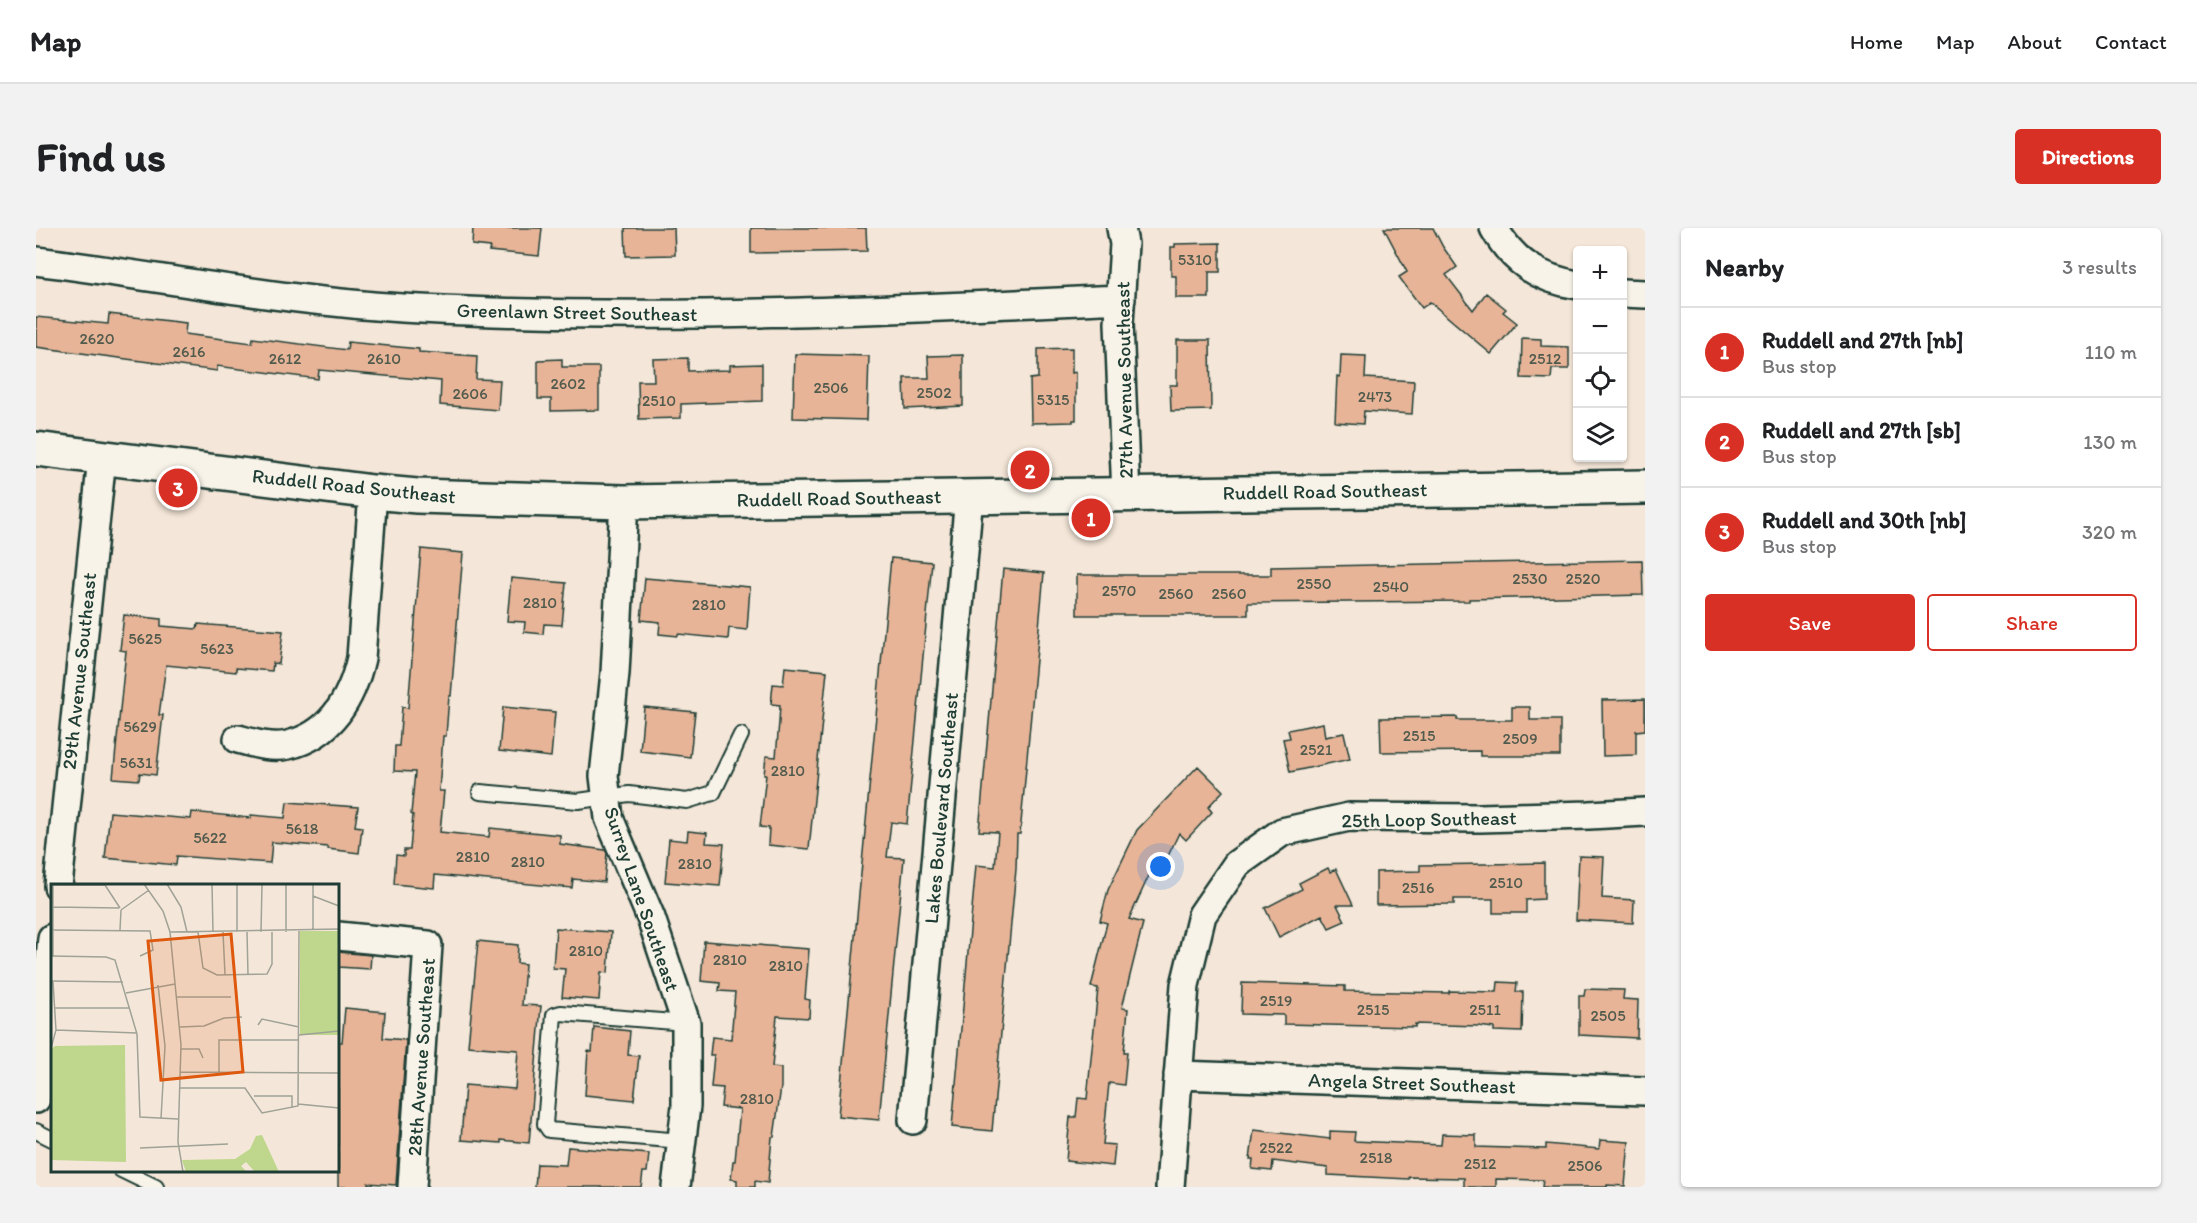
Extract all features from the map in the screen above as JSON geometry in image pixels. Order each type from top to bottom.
[{"type":"main road","name":"Ruddell Road Southeast","points":[[36,449],[417,496],[624,502],[1645,487]]},
{"type":"street","name":"27th Avenue Southeast","points":[[1121,228],[1124,244],[1119,323],[1125,496]]},
{"type":"street","points":[[1494,228],[1503,244],[1530,270],[1573,284]]},
{"type":"street","name":"Greenlawn Street Southeast","points":[[36,261],[329,302],[419,309],[542,314],[822,313],[1121,299]]},
{"type":"street","points":[[1627,293],[1645,294]]},
{"type":"street","name":"29th Avenue Southeast","points":[[58,884],[102,457]]},
{"type":"street","points":[[238,739],[267,746],[288,745],[311,735],[329,722],[345,703],[356,681],[361,658],[373,492]]},
{"type":"street","name":"Lakes Boulevard Southeast","points":[[913,1120],[969,496]]},
{"type":"street","name":"Surrey Lane Southeast","points":[[624,502],[615,674],[604,776],[609,818],[651,918],[686,1023],[686,1106],[676,1187]]},
{"type":"street","name":"25th Loop Southeast","points":[[1170,1187],[1185,985],[1202,915],[1237,864],[1282,832],[1349,816],[1480,818],[1645,812]]},
{"type":"street","name":"28th Avenue Southeast","points":[[339,936],[428,945],[412,1187]]},
{"type":"street","points":[[36,1099],[51,948]]},
{"type":"street","name":"Angela Street Southeast","points":[[1178,1075],[1645,1091]]},
{"type":"lane","points":[[480,792],[578,801],[629,794],[687,801],[713,793],[741,735]]},
{"type":"lane","points":[[682,1141],[549,1130],[546,1124],[554,1015],[561,1013],[686,1023]]},
{"type":"lane","points":[[36,1131],[51,1138]]},
{"type":"lane","points":[[125,1172],[156,1187]]},
{"type":"building","points":[[473,228],[542,228],[539,256],[489,251],[490,247],[472,245]]},
{"type":"building","points":[[625,228],[674,228],[675,255],[626,256]]},
{"type":"building","points":[[751,228],[866,228],[867,251],[751,253]]},
{"type":"building","points":[[1384,228],[1433,228],[1457,267],[1446,275],[1473,310],[1486,293],[1506,309],[1503,312],[1517,323],[1491,354],[1430,302],[1422,308],[1399,277],[1407,272]]},
{"type":"building","points":[[1220,243],[1220,272],[1209,272],[1209,298],[1176,298],[1176,276],[1171,276],[1171,247],[1175,247],[1175,244]]},
{"type":"building","points":[[109,314],[186,323],[185,334],[252,343],[253,338],[347,350],[348,342],[419,349],[419,352],[477,356],[476,379],[500,380],[498,410],[440,405],[441,381],[319,370],[318,379],[217,366],[217,371],[36,347],[36,317],[108,324]]},
{"type":"building","points":[[1522,338],[1541,339],[1541,346],[1569,347],[1569,369],[1552,369],[1551,379],[1521,378]]},
{"type":"building","points":[[1177,340],[1210,340],[1211,410],[1171,411],[1170,385],[1177,385]]},
{"type":"building","points":[[1072,348],[1072,373],[1076,372],[1076,420],[1031,423],[1030,379],[1038,378],[1038,349]]},
{"type":"building","points":[[795,354],[869,356],[867,420],[793,418]]},
{"type":"building","points":[[963,355],[963,406],[905,409],[904,378],[929,378],[928,356]]},
{"type":"building","points":[[1341,355],[1366,356],[1365,378],[1414,381],[1412,414],[1364,411],[1363,424],[1335,422],[1337,376],[1340,377]]},
{"type":"building","points":[[688,358],[688,371],[730,370],[730,365],[762,364],[762,401],[681,404],[681,418],[639,419],[638,381],[654,381],[653,359]]},
{"type":"building","points":[[562,359],[562,367],[599,367],[599,410],[551,411],[551,399],[538,399],[538,360]]},
{"type":"building","points":[[421,549],[463,553],[451,696],[449,696],[446,736],[443,736],[439,791],[444,791],[440,832],[489,837],[490,828],[560,835],[560,844],[605,850],[607,853],[604,882],[573,879],[572,888],[435,875],[434,888],[394,884],[396,855],[404,856],[404,850],[410,850],[413,815],[411,814],[415,772],[394,771],[395,746],[399,746],[402,707],[408,708]]},
{"type":"building","points":[[891,558],[932,562],[907,824],[891,822],[887,857],[904,858],[879,1120],[838,1116]]},
{"type":"building","points":[[1642,560],[1643,595],[1469,599],[1469,601],[1248,603],[1248,615],[1077,615],[1077,575],[1271,575],[1271,567]]},
{"type":"building","points":[[1003,569],[1044,573],[1020,834],[1017,834],[1016,869],[992,1131],[952,1127],[976,865],[995,867],[998,832],[979,831]]},
{"type":"building","points":[[511,578],[566,583],[562,625],[544,624],[543,634],[524,632],[525,622],[507,621]]},
{"type":"building","points":[[645,578],[750,587],[747,630],[729,628],[728,639],[659,634],[660,622],[641,620]]},
{"type":"building","points":[[124,615],[161,619],[161,626],[197,629],[198,624],[283,631],[279,664],[273,663],[272,671],[236,668],[236,672],[166,665],[159,715],[163,715],[156,775],[140,773],[139,780],[113,778],[126,651],[120,650]]},
{"type":"building","points":[[785,667],[827,671],[809,849],[768,845],[769,828],[760,827],[766,756],[776,757],[780,705],[771,704],[773,684],[783,685]]},
{"type":"building","points":[[1645,699],[1645,730],[1636,731],[1636,755],[1603,756],[1602,700]]},
{"type":"building","points":[[503,707],[555,712],[551,757],[499,751]]},
{"type":"building","points":[[644,707],[695,712],[690,757],[640,751]]},
{"type":"building","points":[[1512,707],[1530,707],[1530,720],[1560,720],[1560,756],[1480,756],[1480,751],[1381,752],[1380,718],[1457,717],[1457,720],[1512,720]]},
{"type":"building","points":[[1323,723],[1325,737],[1344,733],[1350,759],[1290,772],[1283,739],[1290,738],[1288,730]]},
{"type":"building","points":[[1198,766],[1223,791],[1208,807],[1212,812],[1186,840],[1179,833],[1160,873],[1152,869],[1129,919],[1143,923],[1122,1008],[1128,1009],[1124,1085],[1109,1083],[1103,1144],[1115,1145],[1113,1166],[1066,1161],[1070,1117],[1076,1117],[1078,1098],[1087,1099],[1098,988],[1091,987],[1107,923],[1100,921],[1108,890],[1137,830]]},
{"type":"building","points":[[287,802],[358,807],[355,826],[362,827],[359,853],[328,849],[328,847],[272,842],[270,863],[177,856],[176,865],[105,858],[110,812],[191,819],[192,812],[251,818],[251,815],[285,818]]},
{"type":"building","points":[[688,831],[707,833],[706,843],[724,844],[720,886],[665,882],[669,839],[687,841]]},
{"type":"building","points":[[1579,856],[1604,857],[1602,898],[1634,900],[1633,923],[1576,920]]},
{"type":"building","points":[[1544,863],[1544,899],[1526,900],[1526,913],[1493,913],[1493,899],[1454,899],[1454,904],[1376,905],[1376,872],[1420,871],[1420,865]]},
{"type":"building","points":[[1328,868],[1330,872],[1336,869],[1353,905],[1337,905],[1345,921],[1329,928],[1322,915],[1279,937],[1265,908],[1302,889],[1299,883]]},
{"type":"building","points":[[556,928],[611,932],[608,973],[601,972],[599,1000],[562,997],[565,969],[553,968]]},
{"type":"building","points":[[478,941],[518,945],[517,963],[525,964],[522,1005],[541,1006],[529,1143],[461,1140],[465,1085],[515,1089],[518,1050],[468,1046]]},
{"type":"building","points":[[704,941],[809,949],[805,999],[810,1000],[809,1018],[777,1016],[772,1067],[781,1068],[781,1087],[774,1137],[772,1137],[768,1183],[755,1181],[755,1187],[737,1187],[737,1180],[731,1179],[740,1109],[721,1107],[723,1088],[711,1087],[714,1055],[710,1055],[712,1037],[731,1039],[735,992],[719,991],[720,983],[701,981]]},
{"type":"building","points":[[339,952],[371,955],[370,969],[339,967]]},
{"type":"building","points":[[1498,982],[1517,983],[1516,992],[1523,992],[1522,1032],[1494,1031],[1494,1028],[1478,1026],[1284,1024],[1284,1015],[1241,1014],[1242,983],[1345,986],[1345,991],[1449,993],[1449,991],[1497,992]]},
{"type":"building","points":[[1585,989],[1624,990],[1623,999],[1638,1000],[1637,1038],[1579,1035],[1579,996],[1584,996]]},
{"type":"building","points":[[345,1008],[385,1012],[383,1038],[406,1040],[396,1185],[368,1183],[368,1187],[338,1187],[339,1042],[342,1042]]},
{"type":"building","points":[[594,1027],[630,1031],[628,1055],[639,1056],[634,1100],[585,1095],[588,1051],[592,1052]]},
{"type":"building","points":[[1254,1130],[1330,1139],[1330,1131],[1355,1132],[1354,1141],[1441,1145],[1442,1134],[1476,1135],[1476,1147],[1546,1149],[1546,1144],[1599,1149],[1600,1140],[1629,1142],[1625,1186],[1542,1187],[1543,1180],[1496,1179],[1496,1187],[1464,1187],[1464,1178],[1409,1177],[1409,1179],[1328,1175],[1328,1168],[1273,1161],[1272,1171],[1252,1169],[1253,1159],[1250,1159]]},
{"type":"building","points":[[568,1147],[649,1154],[647,1172],[643,1172],[641,1187],[535,1187],[537,1164],[566,1165]]},
{"type":"place","name":"Ruddell and 27th [sb]","points":[[1030,470]]},
{"type":"place","name":"Ruddell and 30th [nb]","points":[[178,488]]},
{"type":"place","name":"Ruddell and 27th [nb]","points":[[1091,518]]}]
